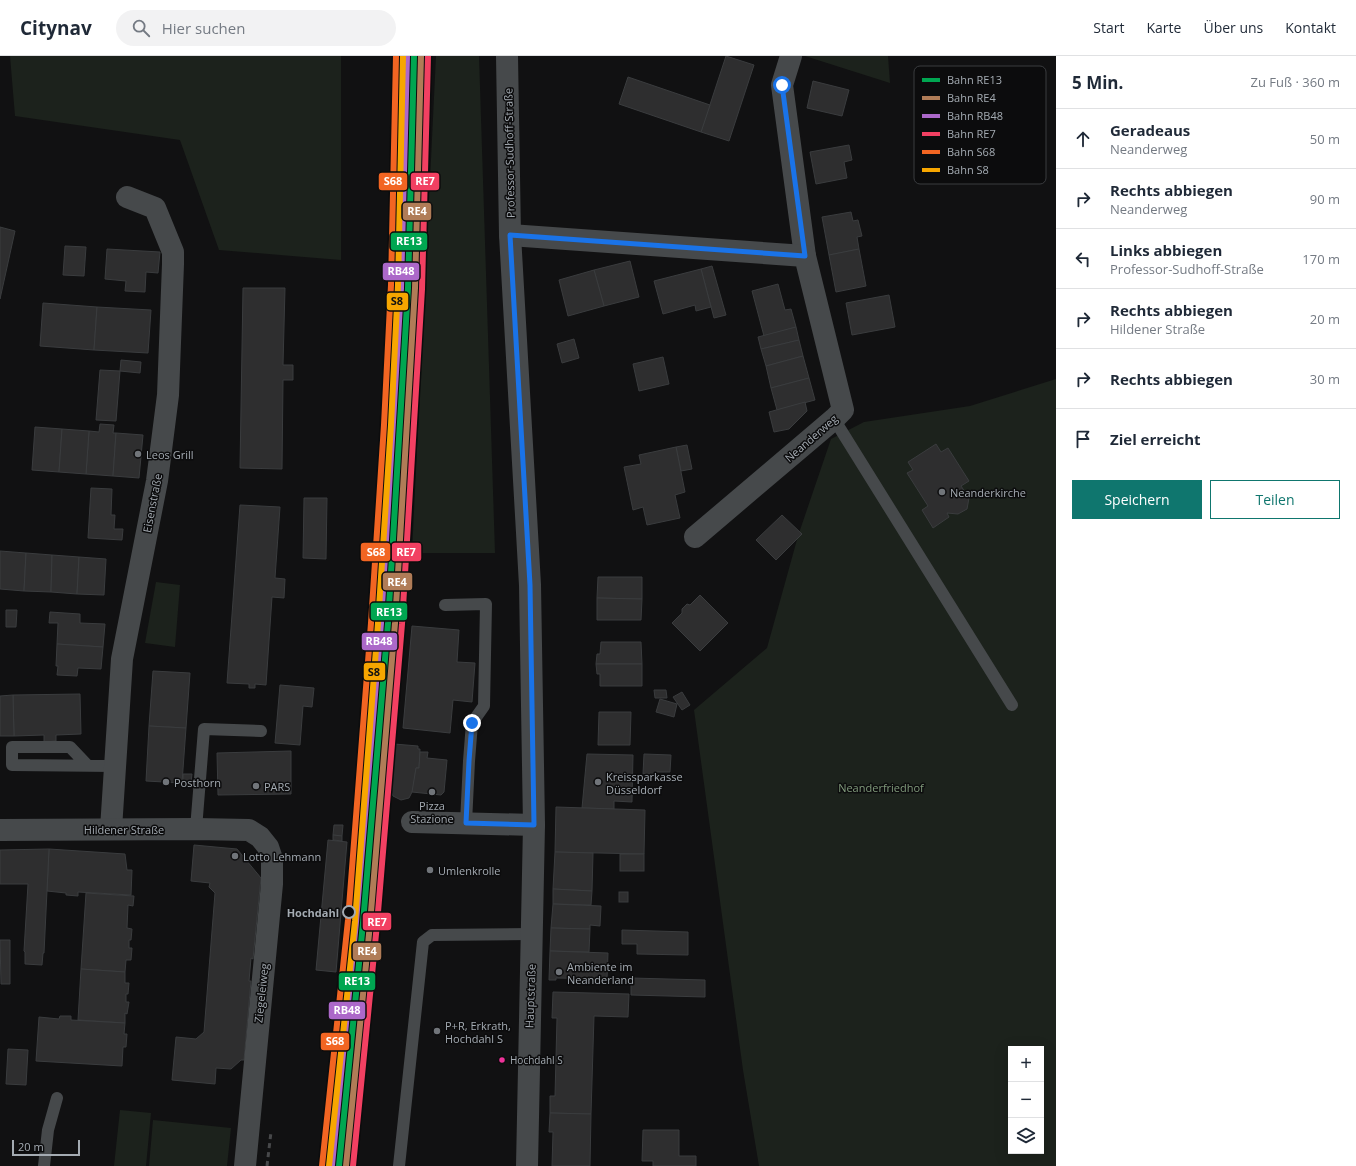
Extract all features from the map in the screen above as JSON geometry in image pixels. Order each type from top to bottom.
[{"type":"street","name":"Professor-Sudhoff-Straße","points":[[507,56],[510,235],[530,585],[534,825]]},
{"type":"street","name":"Neanderweg","points":[[695,537],[843,410],[805,256],[782,85],[791,56]]},
{"type":"street","name":"Eisenstraße","points":[[111,829],[122,659],[157,481],[168,394],[173,264],[173,252],[155,208],[127,197]]},
{"type":"street","points":[[510,235],[805,256]]},
{"type":"street","points":[[412,822],[534,825]]},
{"type":"street","name":"Hauptstraße","points":[[527,1166],[534,825]]},
{"type":"street","name":"Hildener Straße","points":[[0,830],[248,830]]},
{"type":"street","name":"Ziegeleiweg","points":[[245,1166],[270,907],[272,858],[268,847],[260,837],[248,830]]},
{"type":"lane","points":[[834,419],[1012,705]]},
{"type":"lane","points":[[445,605],[486,604],[484,706],[472,723],[466,823]]},
{"type":"lane","points":[[196,829],[204,729],[261,731]]},
{"type":"lane","points":[[88,766],[70,747],[12,747],[12,766],[88,766],[115,766]]},
{"type":"lane","points":[[400,1166],[423,942],[432,935],[532,934]]},
{"type":"lane","points":[[44,1166],[48,1130],[57,1098]]},
{"type":"green space","points":[[10,56],[341,56],[341,260],[219,250],[180,140],[15,116]]},
{"type":"green space","points":[[436,56],[479,56],[495,553],[412,553]]},
{"type":"green space","points":[[805,56],[888,56],[890,83]]},
{"type":"green space","name":"Neanderfriedhof","points":[[1056,379],[1056,1166],[759,1166],[743,1070],[694,710],[767,648],[798,536],[831,439],[864,422],[970,406]]},
{"type":"green space","points":[[156,582],[180,585],[175,647],[145,643]]},
{"type":"green space","points":[[120,1110],[151,1113],[146,1166],[114,1166]]},
{"type":"green space","points":[[153,1120],[231,1128],[227,1166],[149,1166]]},
{"type":"building","points":[[726,56],[754,65],[729,141],[701,132]]},
{"type":"building","points":[[628,77],[710,105],[701,132],[619,104]]},
{"type":"building","points":[[813,81],[849,90],[842,116],[807,108]]},
{"type":"building","points":[[849,145],[852,160],[844,162],[847,178],[816,184],[810,152]]},
{"type":"building","points":[[851,212],[853,221],[858,220],[862,236],[857,237],[859,249],[829,255],[822,217]]},
{"type":"building","points":[[0,227],[15,231],[0,299]]},
{"type":"building","points":[[65,246],[86,247],[84,276],[63,275]]},
{"type":"building","points":[[107,249],[160,252],[158,273],[146,272],[145,292],[125,291],[126,281],[105,279]]},
{"type":"building","points":[[859,249],[866,286],[836,292],[829,255]]},
{"type":"building","points":[[630,261],[639,297],[604,306],[594,270]]},
{"type":"building","points":[[712,266],[726,315],[714,318],[701,269]]},
{"type":"building","points":[[701,269],[711,307],[696,311],[695,305],[663,314],[654,281]]},
{"type":"building","points":[[594,270],[604,306],[568,316],[559,280]]},
{"type":"building","points":[[778,284],[785,310],[791,309],[796,327],[764,336],[752,291]]},
{"type":"building","points":[[243,288],[285,288],[283,365],[293,365],[293,380],[283,380],[282,469],[240,468]]},
{"type":"building","points":[[889,295],[895,327],[852,335],[846,303]]},
{"type":"building","points":[[43,303],[97,307],[94,350],[40,346]]},
{"type":"building","points":[[97,307],[151,310],[148,353],[94,350]]},
{"type":"building","points":[[796,327],[799,340],[761,349],[758,337]]},
{"type":"building","points":[[574,339],[579,358],[562,363],[557,344]]},
{"type":"building","points":[[799,340],[803,356],[766,366],[761,349]]},
{"type":"building","points":[[803,356],[809,378],[771,388],[766,366]]},
{"type":"building","points":[[663,357],[669,384],[639,391],[633,364]]},
{"type":"building","points":[[121,360],[141,362],[140,373],[120,371]]},
{"type":"building","points":[[100,370],[120,371],[116,421],[96,420]]},
{"type":"building","points":[[809,378],[815,400],[777,410],[771,388]]},
{"type":"building","points":[[805,402],[807,411],[789,429],[774,432],[769,412]]},
{"type":"building","points":[[100,424],[114,425],[113,433],[116,433],[113,476],[86,474],[89,431],[99,432]]},
{"type":"building","points":[[35,427],[62,429],[59,472],[32,470]]},
{"type":"building","points":[[62,429],[89,431],[86,474],[59,472]]},
{"type":"building","points":[[116,433],[143,435],[139,478],[113,476]]},
{"type":"building","name":"Neanderkirche","points":[[936,444],[941,452],[948,448],[969,481],[961,486],[969,498],[967,509],[958,514],[947,513],[949,517],[933,528],[922,510],[928,506],[907,473],[913,470],[908,462]]},
{"type":"building","points":[[687,445],[692,469],[681,471],[676,447]]},
{"type":"building","points":[[676,447],[685,492],[675,495],[680,518],[647,525],[643,507],[633,510],[624,467],[641,464],[639,455]]},
{"type":"building","points":[[91,488],[112,489],[111,515],[115,515],[114,529],[123,529],[122,540],[88,538]]},
{"type":"building","points":[[304,498],[327,498],[326,559],[303,558]]},
{"type":"building","points":[[240,505],[280,507],[275,578],[285,579],[284,598],[272,597],[266,685],[255,684],[255,688],[249,688],[249,684],[227,683]]},
{"type":"building","points":[[782,515],[802,534],[776,560],[756,540]]},
{"type":"building","points":[[0,551],[26,553],[24,591],[0,589]]},
{"type":"building","points":[[26,553],[52,555],[51,592],[24,591]]},
{"type":"building","points":[[52,555],[79,557],[77,594],[51,592]]},
{"type":"building","points":[[79,557],[106,559],[104,595],[77,594]]},
{"type":"building","points":[[598,577],[642,577],[642,599],[597,598]]},
{"type":"building","points":[[700,595],[728,623],[700,651],[672,623],[682,613],[682,609],[687,604],[690,605]]},
{"type":"building","points":[[597,598],[642,599],[641,620],[597,620]]},
{"type":"building","points":[[6,610],[17,610],[16,627],[6,627]]},
{"type":"building","points":[[50,612],[80,614],[80,623],[105,624],[103,647],[57,644],[58,623],[49,623]]},
{"type":"building","points":[[412,626],[459,630],[457,662],[475,663],[472,702],[453,700],[450,733],[403,728]]},
{"type":"building","points":[[601,642],[641,642],[642,664],[596,664],[597,654],[600,654]]},
{"type":"building","points":[[57,644],[103,647],[101,669],[78,668],[77,676],[57,675]]},
{"type":"building","points":[[596,664],[642,664],[642,686],[600,686],[600,674],[597,674]]},
{"type":"building","points":[[153,671],[190,673],[186,728],[149,726]]},
{"type":"building","points":[[280,685],[314,688],[312,707],[303,706],[300,745],[275,743]]},
{"type":"building","points":[[654,690],[666,690],[667,698],[655,698]]},
{"type":"building","points":[[682,692],[690,705],[682,710],[673,697]]},
{"type":"building","points":[[80,694],[81,734],[56,735],[56,741],[44,742],[44,735],[14,736],[13,695]]},
{"type":"building","points":[[13,695],[14,736],[0,736],[0,696]]},
{"type":"building","points":[[660,699],[677,704],[674,717],[656,712]]},
{"type":"building","points":[[599,712],[631,712],[630,745],[598,745]]},
{"type":"building","points":[[149,726],[186,728],[182,783],[146,781]]},
{"type":"building","points":[[394,744],[418,746],[418,749],[420,749],[419,768],[416,768],[413,790],[409,798],[401,800],[393,796],[390,789],[391,779],[386,779],[388,759],[393,759]]},
{"type":"building","points":[[291,751],[291,794],[218,795],[217,753]]},
{"type":"building","points":[[420,752],[428,752],[427,758],[447,760],[444,792],[441,795],[412,792],[416,768],[419,768]]},
{"type":"building","points":[[587,754],[633,755],[632,802],[614,801],[614,809],[582,808]]},
{"type":"building","points":[[644,754],[671,755],[670,772],[643,774]]},
{"type":"building","points":[[183,774],[192,774],[191,782],[183,782]]},
{"type":"building","points":[[556,807],[645,810],[644,854],[555,852]]},
{"type":"building","points":[[334,825],[343,825],[342,836],[333,835]]},
{"type":"building","points":[[333,835],[342,836],[342,841],[333,840]]},
{"type":"building","points":[[328,840],[347,842],[336,972],[316,970]]},
{"type":"building","points":[[194,845],[237,849],[261,878],[253,959],[251,958],[249,981],[251,981],[244,1060],[241,1060],[231,1069],[216,1068],[215,1084],[172,1080],[176,1037],[196,1039],[204,1032],[215,893],[209,887],[210,883],[191,881]]},
{"type":"building","points":[[49,849],[125,854],[127,870],[132,870],[131,895],[78,892],[78,896],[47,891]]},
{"type":"building","points":[[49,849],[44,953],[42,965],[25,964],[24,951],[28,884],[0,884],[0,850]]},
{"type":"building","points":[[555,852],[593,853],[592,891],[553,889]]},
{"type":"building","points":[[620,854],[644,854],[644,871],[620,871]]},
{"type":"building","points":[[553,889],[592,891],[591,905],[553,904]]},
{"type":"building","points":[[619,892],[628,892],[628,902],[619,902]]},
{"type":"building","points":[[86,893],[134,896],[133,906],[128,905],[127,928],[132,929],[131,940],[129,940],[129,948],[132,948],[131,960],[126,960],[125,972],[81,969]]},
{"type":"building","points":[[553,904],[601,906],[600,926],[590,925],[590,929],[551,928]]},
{"type":"building","points":[[551,928],[590,929],[589,952],[550,951]]},
{"type":"building","points":[[622,930],[688,932],[688,955],[637,954],[637,944],[622,944]]},
{"type":"building","points":[[0,940],[10,940],[10,984],[1,984]]},
{"type":"building","points":[[550,951],[608,953],[607,979],[556,978],[556,980],[549,980]]},
{"type":"building","points":[[81,969],[125,972],[125,983],[129,983],[128,994],[126,994],[126,1002],[129,1002],[127,1014],[125,1013],[125,1023],[78,1020]]},
{"type":"building","points":[[631,978],[705,980],[705,997],[631,995]]},
{"type":"building","points":[[553,992],[629,994],[628,1017],[594,1016],[591,1114],[550,1113],[550,1096],[555,1096],[557,1018],[552,1018]]},
{"type":"building","points":[[60,1016],[71,1016],[71,1020],[125,1023],[124,1034],[127,1034],[126,1047],[123,1047],[122,1066],[36,1061],[39,1017],[59,1019]]},
{"type":"building","points":[[8,1049],[28,1050],[26,1085],[6,1084]]},
{"type":"building","points":[[550,1113],[591,1114],[590,1166],[552,1166],[553,1132],[549,1132]]},
{"type":"building","points":[[643,1130],[679,1130],[679,1156],[696,1156],[696,1166],[653,1166],[653,1161],[642,1161]]},
{"type":"railway","points":[[267,1166],[271,1132]]},
{"type":"rail line","name":"S68","points":[[322,1166],[348,920],[371,623],[384,425],[391,285],[396,56]]},
{"type":"rail line","name":"S8","points":[[329,1166],[355,921],[378,623],[391,425],[398,285],[403,56]]},
{"type":"rail line","name":"RB48","points":[[332,1165],[356,922],[381,623],[401,288],[407,56]]},
{"type":"rail line","name":"RE13","points":[[339,1166],[363,923],[388,623],[408,288],[414,56]]},
{"type":"rail line","name":"RE4","points":[[346,1166],[370,924],[395,623],[415,288],[421,56]]},
{"type":"rail line","name":"RE7","points":[[353,1166],[377,924],[402,624],[422,289],[428,56]]},
{"type":"place","name":"Leos Grill","points":[[138,454]]},
{"type":"place","name":"Neanderkirche","points":[[942,492]]},
{"type":"place","name":"Posthorn","points":[[166,782]]},
{"type":"place","name":"Kreissparkasse Düsseldorf","points":[[598,782]]},
{"type":"place","name":"PARS","points":[[256,786]]},
{"type":"place","name":"Pizza Stazione","points":[[432,792]]},
{"type":"place","name":"Lotto Lehmann","points":[[235,856]]},
{"type":"place","name":"Umlenkrolle","points":[[430,870]]},
{"type":"place","name":"Hochdahl","points":[[349,912]]},
{"type":"place","name":"Ambiente im Neanderland","points":[[559,972]]},
{"type":"place","name":"P+R, Erkrath, Hochdahl S","points":[[437,1031]]},
{"type":"place","name":"Hochdahl S","points":[[502,1060]]},
{"type":"route","points":[[472,723],[466,823],[534,825],[530,585],[510,235],[805,256],[782,85]]}]
